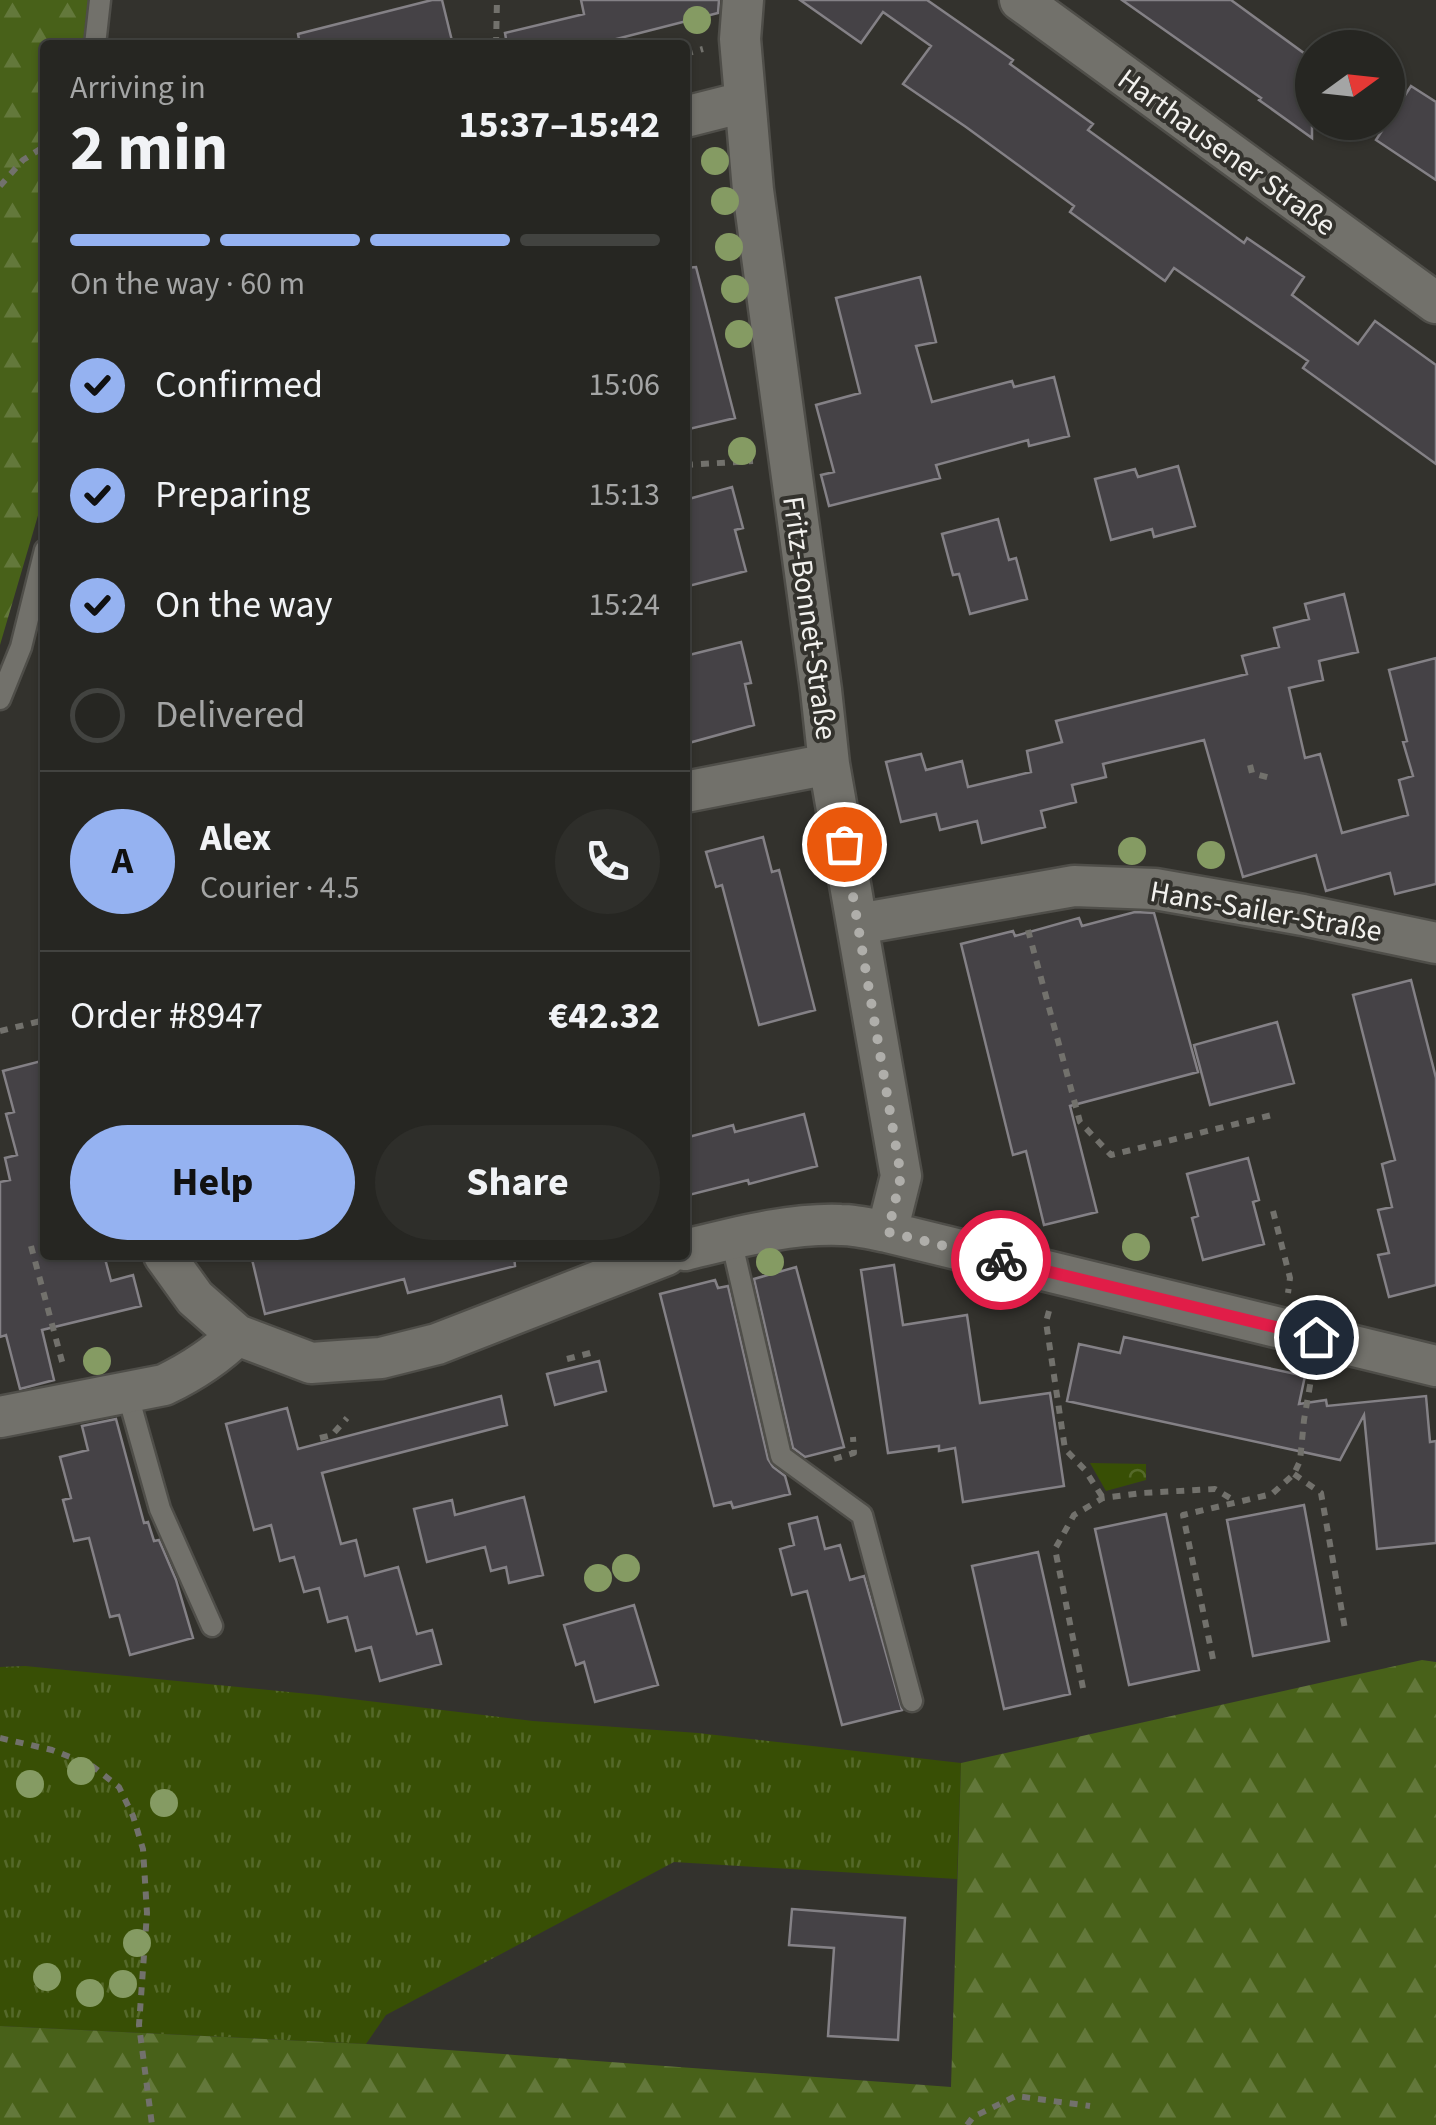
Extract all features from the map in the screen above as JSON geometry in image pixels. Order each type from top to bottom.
[{"type":"street","name":"Fritz-Bonnet-Straße","points":[[743,0],[740,40],[752,190],[829,764],[901,1176],[888,1232]]},
{"type":"street","name":"Harthausener Straße","points":[[1020,0],[1436,303]]},
{"type":"street","points":[[690,116],[744,102]]},
{"type":"street","points":[[690,791],[829,764]]},
{"type":"street","name":"Hans-Sailer-Straße","points":[[858,924],[1074,886],[1155,889],[1436,942]]},
{"type":"street","points":[[690,1249],[795,1228],[841,1225],[888,1232],[1436,1366]]},
{"type":"street","points":[[168,1260],[195,1298],[237,1335],[311,1363],[381,1358],[438,1344],[653,1260]]},
{"type":"street","points":[[0,1417],[164,1385],[220,1352],[237,1335]]},
{"type":"lane","points":[[96,40],[100,0]]},
{"type":"lane","points":[[0,699],[21,647],[40,570]]},
{"type":"lane","points":[[731,1239],[782,1456],[862,1514],[912,1701]]},
{"type":"lane","points":[[128,1392],[160,1509],[212,1626]]},
{"type":"path","points":[[496,0],[496,40]]},
{"type":"path","points":[[690,53],[702,50]]},
{"type":"path","points":[[0,186],[23,160],[40,149]]},
{"type":"path","points":[[690,465],[740,460]]},
{"type":"path","points":[[1250,765],[1252,773],[1274,779]]},
{"type":"path","points":[[1023,913],[1080,1122],[1111,1155],[1276,1114]]},
{"type":"path","points":[[0,1031],[40,1021]]},
{"type":"path","points":[[1273,1210],[1282,1250]]},
{"type":"path","points":[[31,1246],[73,1403]]},
{"type":"path","points":[[1052,1296],[1046,1322],[1064,1449],[1085,1470],[1103,1498]]},
{"type":"path","points":[[567,1359],[598,1350]]},
{"type":"path","points":[[1213,1659],[1183,1515],[1272,1494],[1294,1474],[1300,1461],[1316,1358]]},
{"type":"path","points":[[320,1438],[332,1434],[347,1418]]},
{"type":"path","points":[[1294,1474],[1322,1493],[1345,1629]]},
{"type":"path","points":[[1083,1688],[1056,1549],[1074,1515],[1103,1498],[1142,1493],[1214,1489],[1236,1502]]},
{"type":"path","points":[[0,1738],[52,1750],[92,1765],[119,1787],[133,1816],[143,1849],[147,1913],[139,2024],[152,2125]]},
{"type":"path","points":[[967,2125],[974,2117],[1016,2096],[1090,2106]]},
{"type":"green space","points":[[0,0],[90,0],[86,40],[40,40],[40,501],[0,645]]},
{"type":"green space","points":[[1090,1463],[1146,1464],[1146,1480],[1106,1491]]},
{"type":"green space","points":[[1422,1660],[1436,1662],[1436,2125],[0,2125],[0,2026],[366,2044],[951,2087],[961,1763]]},
{"type":"green space","points":[[25,1666],[961,1763],[957,1879],[674,1862],[386,2015],[366,2044],[0,2026],[0,1667]]},
{"type":"building","points":[[442,0],[452,40],[299,40],[298,34]]},
{"type":"building","points":[[581,0],[719,0],[718,13],[613,40],[506,40],[505,33],[584,14]]},
{"type":"building","points":[[800,0],[927,0],[1013,60],[1010,64],[1093,124],[1088,130],[1244,243],[1247,238],[1304,277],[1292,295],[1358,344],[1375,321],[1436,365],[1436,464],[1303,368],[1308,361],[1174,268],[1165,281],[1070,212],[1074,206],[903,84],[931,46],[883,12],[861,43]]},
{"type":"building","points":[[1122,0],[1231,0],[1295,47],[1295,126]]},
{"type":"building","points":[[1411,86],[1436,102],[1436,180],[1376,140],[1405,140],[1405,95]]},
{"type":"building","points":[[696,267],[735,418],[690,429],[690,268]]},
{"type":"building","points":[[920,277],[936,342],[916,346],[932,402],[1012,381],[1014,387],[1054,377],[1069,436],[1029,446],[1028,440],[936,465],[940,478],[829,506],[821,475],[834,472],[816,405],[860,393],[836,298]]},
{"type":"building","points":[[1178,466],[1195,526],[1154,537],[1152,529],[1111,540],[1095,479],[1135,469],[1138,477]]},
{"type":"building","points":[[732,487],[743,528],[735,530],[746,571],[690,586],[690,499]]},
{"type":"building","points":[[998,519],[1009,560],[1016,558],[1027,599],[970,614],[959,574],[953,575],[942,534]]},
{"type":"building","points":[[1344,594],[1358,652],[1319,661],[1323,680],[1289,688],[1305,758],[1320,754],[1342,833],[1408,815],[1399,780],[1413,776],[1389,670],[1436,658],[1436,884],[1395,894],[1390,873],[1326,891],[1316,855],[1243,877],[1204,740],[1103,764],[1106,777],[1072,785],[1076,802],[1041,811],[1045,827],[982,843],[977,821],[940,830],[936,814],[901,822],[886,762],[921,754],[926,770],[962,761],[968,787],[1031,772],[1027,751],[1062,742],[1056,721],[1247,674],[1242,656],[1279,647],[1274,628],[1309,619],[1305,604]]},
{"type":"building","points":[[741,642],[751,683],[745,684],[754,725],[690,743],[690,655]]},
{"type":"building","points":[[763,837],[772,872],[779,870],[815,1010],[759,1025],[722,885],[716,887],[706,852]]},
{"type":"building","points":[[1135,912],[1154,913],[1198,1072],[1070,1106],[1097,1212],[1044,1225],[1026,1151],[1013,1155],[961,944],[1013,931],[1015,936],[1079,918],[1082,926]]},
{"type":"building","points":[[1411,980],[1436,1078],[1436,1285],[1389,1297],[1378,1255],[1389,1253],[1378,1210],[1392,1207],[1382,1164],[1395,1160],[1353,995]]},
{"type":"building","points":[[1277,1022],[1294,1083],[1210,1105],[1194,1045]]},
{"type":"building","points":[[40,1061],[40,1260],[105,1260],[111,1281],[133,1275],[141,1306],[42,1330],[54,1380],[20,1389],[6,1335],[0,1337],[0,1182],[10,1180],[5,1158],[17,1155],[6,1114],[14,1112],[3,1071]]},
{"type":"building","points":[[804,1114],[817,1166],[690,1195],[690,1137],[733,1125],[735,1132]]},
{"type":"building","points":[[1248,1158],[1259,1200],[1253,1202],[1264,1244],[1203,1260],[1192,1218],[1198,1216],[1187,1174]]},
{"type":"building","points":[[252,1260],[514,1260],[515,1266],[408,1293],[404,1279],[265,1314]]},
{"type":"building","points":[[894,1265],[903,1325],[967,1315],[980,1403],[1050,1393],[1064,1486],[963,1502],[955,1448],[939,1451],[939,1446],[888,1453],[861,1270]]},
{"type":"building","points":[[796,1267],[844,1447],[805,1457],[793,1448],[754,1279]]},
{"type":"building","points":[[715,1280],[718,1288],[728,1286],[768,1459],[785,1476],[790,1494],[733,1508],[731,1502],[714,1506],[660,1294]]},
{"type":"building","points":[[1124,1337],[1305,1376],[1299,1404],[1326,1400],[1327,1406],[1426,1396],[1430,1442],[1436,1441],[1436,1543],[1377,1549],[1364,1415],[1340,1460],[1067,1401],[1079,1344],[1120,1353]]},
{"type":"building","points":[[599,1361],[606,1391],[555,1405],[547,1374]]},
{"type":"building","points":[[501,1396],[507,1425],[322,1473],[341,1544],[356,1540],[365,1576],[398,1567],[417,1634],[432,1630],[441,1664],[380,1681],[371,1647],[356,1651],[347,1617],[328,1622],[319,1588],[304,1592],[294,1557],[280,1561],[271,1525],[254,1530],[226,1424],[287,1408],[298,1449]]},
{"type":"building","points":[[116,1419],[144,1523],[148,1522],[154,1541],[159,1540],[193,1638],[130,1655],[119,1615],[110,1617],[89,1538],[74,1541],[63,1500],[71,1498],[60,1457],[88,1450],[82,1426]]},
{"type":"building","points":[[524,1497],[543,1575],[509,1583],[506,1567],[491,1571],[485,1547],[427,1562],[414,1509],[452,1500],[455,1515]]},
{"type":"building","points":[[1304,1505],[1329,1641],[1253,1656],[1227,1520]]},
{"type":"building","points":[[1166,1514],[1199,1670],[1129,1685],[1095,1529]]},
{"type":"building","points":[[817,1517],[825,1549],[840,1545],[850,1580],[864,1576],[902,1710],[842,1725],[807,1591],[792,1595],[780,1549],[794,1545],[789,1524]]},
{"type":"building","points":[[1038,1552],[1070,1694],[1004,1709],[972,1566]]},
{"type":"building","points":[[634,1605],[658,1685],[595,1702],[584,1662],[576,1665],[564,1625]]},
{"type":"building","points":[[792,1909],[905,1918],[898,2040],[828,2036],[834,1948],[789,1945]]},
{"type":"way so far","points":[[844,844],[901,1176],[888,1232],[1001,1260]]},
{"type":"route","points":[[1001,1260],[1316,1337]]}]
